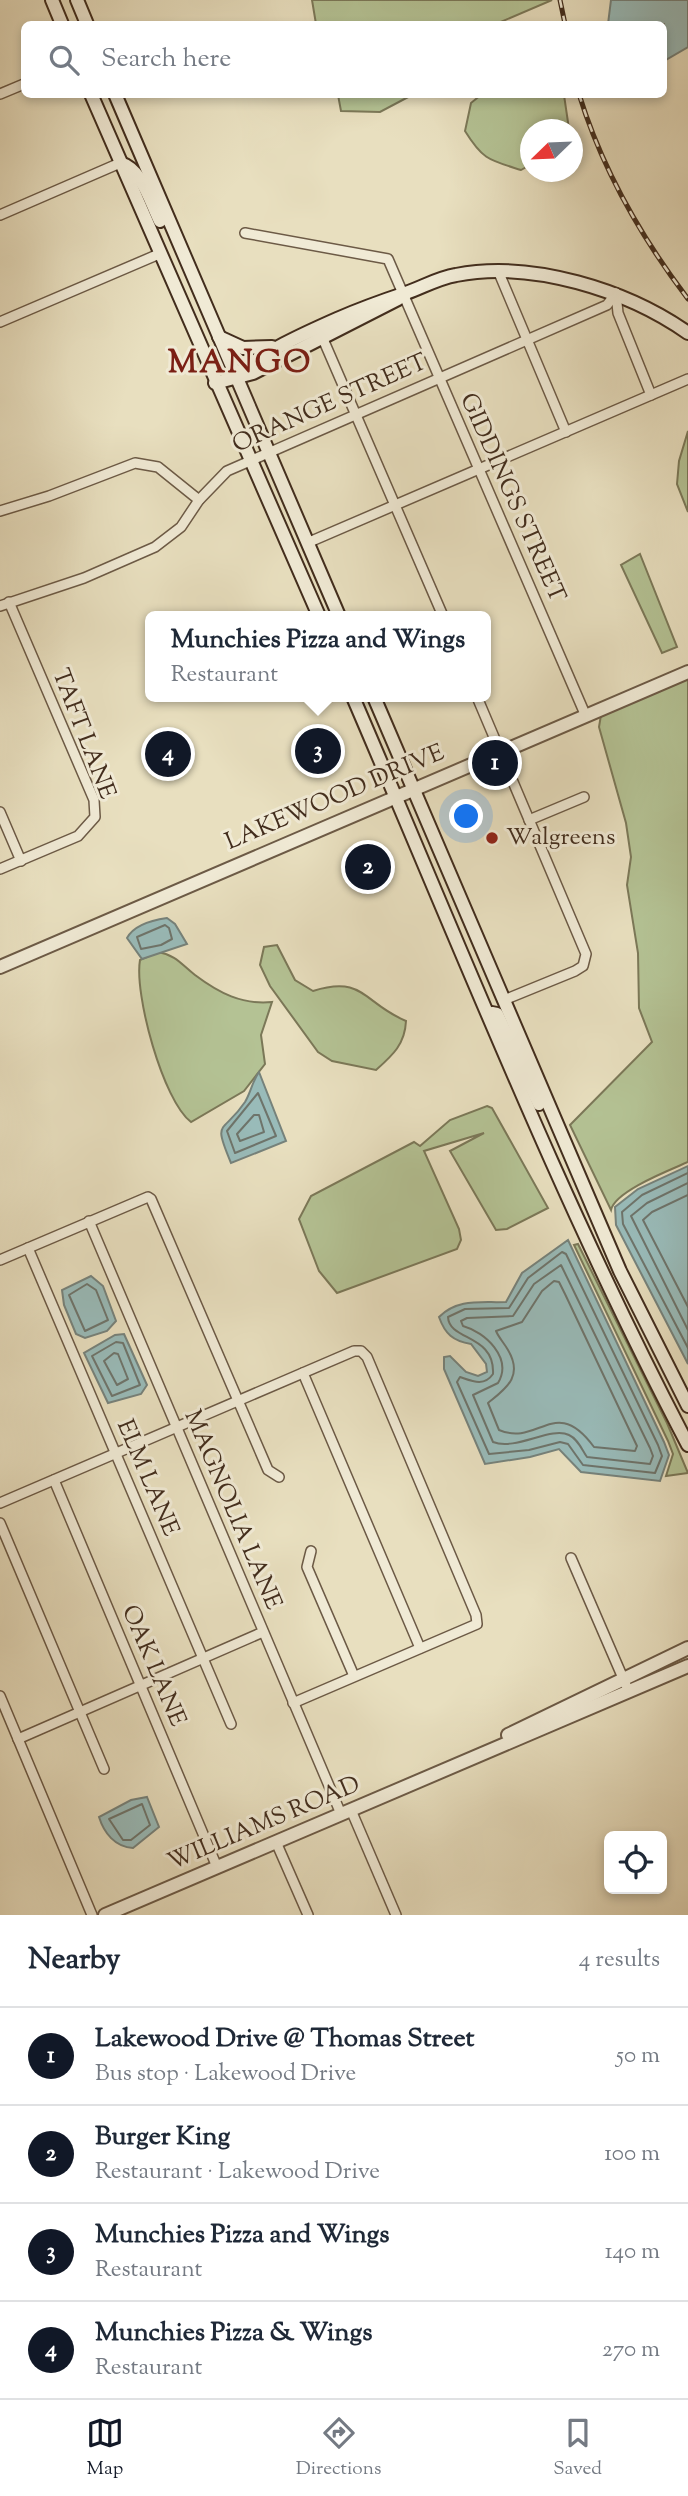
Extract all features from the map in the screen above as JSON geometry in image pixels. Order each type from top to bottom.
[{"type":"main road","points":[[52,0],[61,21]]},
{"type":"main road","points":[[77,0],[86,21]]},
{"type":"main road","points":[[93,98],[317,611]]},
{"type":"main road","points":[[117,98],[337,611]]},
{"type":"main road","points":[[120,163],[129,166],[140,179],[164,231],[177,242]]},
{"type":"main road","points":[[234,376],[248,364],[290,342],[388,297],[404,294],[455,275],[499,272],[581,283],[616,293],[688,333]]},
{"type":"main road","points":[[215,383],[253,373],[393,303],[404,294]]},
{"type":"main road","points":[[219,337],[243,348],[260,350],[290,342]]},
{"type":"main road","name":"LAKEWOOD DRIVE","points":[[0,967],[395,795],[688,672]]},
{"type":"main road","points":[[355,702],[573,1211],[631,1337],[688,1445]]},
{"type":"main road","points":[[376,702],[620,1271],[688,1406]]},
{"type":"main road","points":[[452,923],[469,946],[489,990],[504,1000]]},
{"type":"main road","points":[[489,1013],[497,1014],[501,1020],[545,1118],[558,1128]]},
{"type":"main road","name":"WILLIAMS ROAD","points":[[441,1771],[688,1648]]},
{"type":"main road","name":"WILLIAMS ROAD","points":[[105,1915],[688,1666]]},
{"type":"street","points":[[0,94],[21,85]]},
{"type":"street","points":[[0,215],[120,163]]},
{"type":"street","name":"GIDDINGS STREET","points":[[245,233],[388,259],[585,714]]},
{"type":"street","points":[[0,322],[159,254]]},
{"type":"street","points":[[499,272],[566,432]]},
{"type":"street","points":[[616,293],[618,313],[651,395]]},
{"type":"street","name":"ORANGE STREET","points":[[4,604],[84,578],[155,547],[181,527],[199,500],[228,471],[354,413],[607,305],[616,293]]},
{"type":"street","points":[[323,338],[441,611]]},
{"type":"street","points":[[307,542],[688,379]]},
{"type":"street","points":[[0,512],[135,463],[158,467],[199,500]]},
{"type":"street","name":"TAFT LANE","points":[[0,869],[78,836],[95,817],[94,800],[4,604]]},
{"type":"street","points":[[479,702],[584,945],[586,961],[575,971],[504,1000]]},
{"type":"street","points":[[529,820],[584,797]]},
{"type":"street","points":[[0,812],[21,861]]},
{"type":"street","points":[[0,1260],[148,1197],[268,1470],[279,1477]]},
{"type":"street","name":"MAGNOLIA LANE","points":[[89,1221],[293,1703],[396,1915]]},
{"type":"street","name":"ELM LANE","points":[[28,1248],[231,1724]]},
{"type":"street","points":[[0,1503],[354,1351],[361,1351],[366,1357],[476,1615],[477,1624],[293,1703]]},
{"type":"street","points":[[303,1373],[420,1648]]},
{"type":"street","name":"OAK LANE","points":[[54,1480],[217,1867]]},
{"type":"street","points":[[0,1523],[104,1769]]},
{"type":"street","points":[[311,1551],[307,1567],[354,1676]]},
{"type":"street","points":[[571,1558],[629,1692]]},
{"type":"street","points":[[18,1739],[263,1632]]},
{"type":"street","points":[[0,1696],[92,1915]]},
{"type":"street","points":[[276,1842],[308,1915]]},
{"type":"green space","points":[[312,0],[552,0],[503,21],[316,21]]},
{"type":"green space","points":[[339,98],[406,98],[380,112],[341,111]]},
{"type":"green space","points":[[477,98],[564,98],[568,119],[520,119],[520,170],[488,158],[465,131],[471,103]]},
{"type":"green space","points":[[688,431],[688,512],[677,484],[679,461]]},
{"type":"green space","points":[[640,554],[677,647],[662,653],[621,565]]},
{"type":"green space","points":[[688,676],[688,1162],[632,1189],[615,1203],[611,1210],[570,1125],[652,1042],[639,1008],[638,953],[627,885],[631,857],[626,823],[599,727],[601,715]]},
{"type":"green space","points":[[277,945],[295,980],[313,991],[343,986],[354,989],[406,1021],[397,1049],[376,1070],[332,1061],[318,1052],[270,986],[260,965],[264,947]]},
{"type":"green space","points":[[158,952],[174,958],[204,981],[231,996],[251,1002],[272,1002],[261,1035],[265,1064],[244,1091],[191,1122],[170,1093],[146,1021],[139,976],[140,960]]},
{"type":"green space","points":[[487,1106],[492,1108],[548,1208],[507,1229],[496,1230],[450,1151],[484,1133],[424,1151],[459,1229],[461,1240],[457,1249],[337,1293],[319,1271],[299,1219],[311,1196],[414,1142],[420,1146],[450,1120]]},
{"type":"green space","points":[[578,1244],[667,1423],[688,1473],[666,1476],[673,1454],[574,1245]]},
{"type":"water","points":[[611,0],[688,0],[688,47],[667,59],[667,21],[608,21]]},
{"type":"water","points":[[167,918],[175,924],[187,944],[142,959],[127,938],[130,933],[139,926]]},
{"type":"water","points":[[259,1072],[286,1141],[231,1163],[221,1133],[245,1102]]},
{"type":"water","points":[[688,1166],[688,1364],[616,1225],[615,1207],[638,1189]]},
{"type":"water","points":[[568,1240],[669,1455],[660,1481],[581,1472],[559,1449],[485,1464],[444,1369],[444,1357],[450,1356],[466,1372],[478,1376],[487,1372],[486,1364],[471,1344],[450,1336],[439,1317],[462,1304],[506,1302],[522,1273]]},
{"type":"water","points":[[91,1276],[103,1286],[116,1321],[107,1331],[85,1338],[76,1334],[64,1305],[62,1290]]},
{"type":"water","points":[[124,1334],[147,1385],[141,1394],[108,1403],[84,1353],[115,1335]]},
{"type":"water","points":[[147,1797],[159,1827],[133,1848],[116,1842],[107,1834],[99,1817],[131,1800]]},
{"type":"railway","points":[[560,0],[564,21]]},
{"type":"railway","points":[[580,98],[599,149],[624,201],[654,251],[688,299]]},
{"type":"place","name":"Munchies Pizza and Wings","points":[[318,751]]},
{"type":"place","name":"Munchies Pizza & Wings","points":[[168,754]]},
{"type":"place","name":"Lakewood Drive @ Thomas Street","points":[[495,763]]},
{"type":"place","name":"Walgreens","points":[[492,838]]},
{"type":"place","name":"Burger King","points":[[368,867]]},
{"type":"district","name":"MANGO","points":[[240,364]]}]
